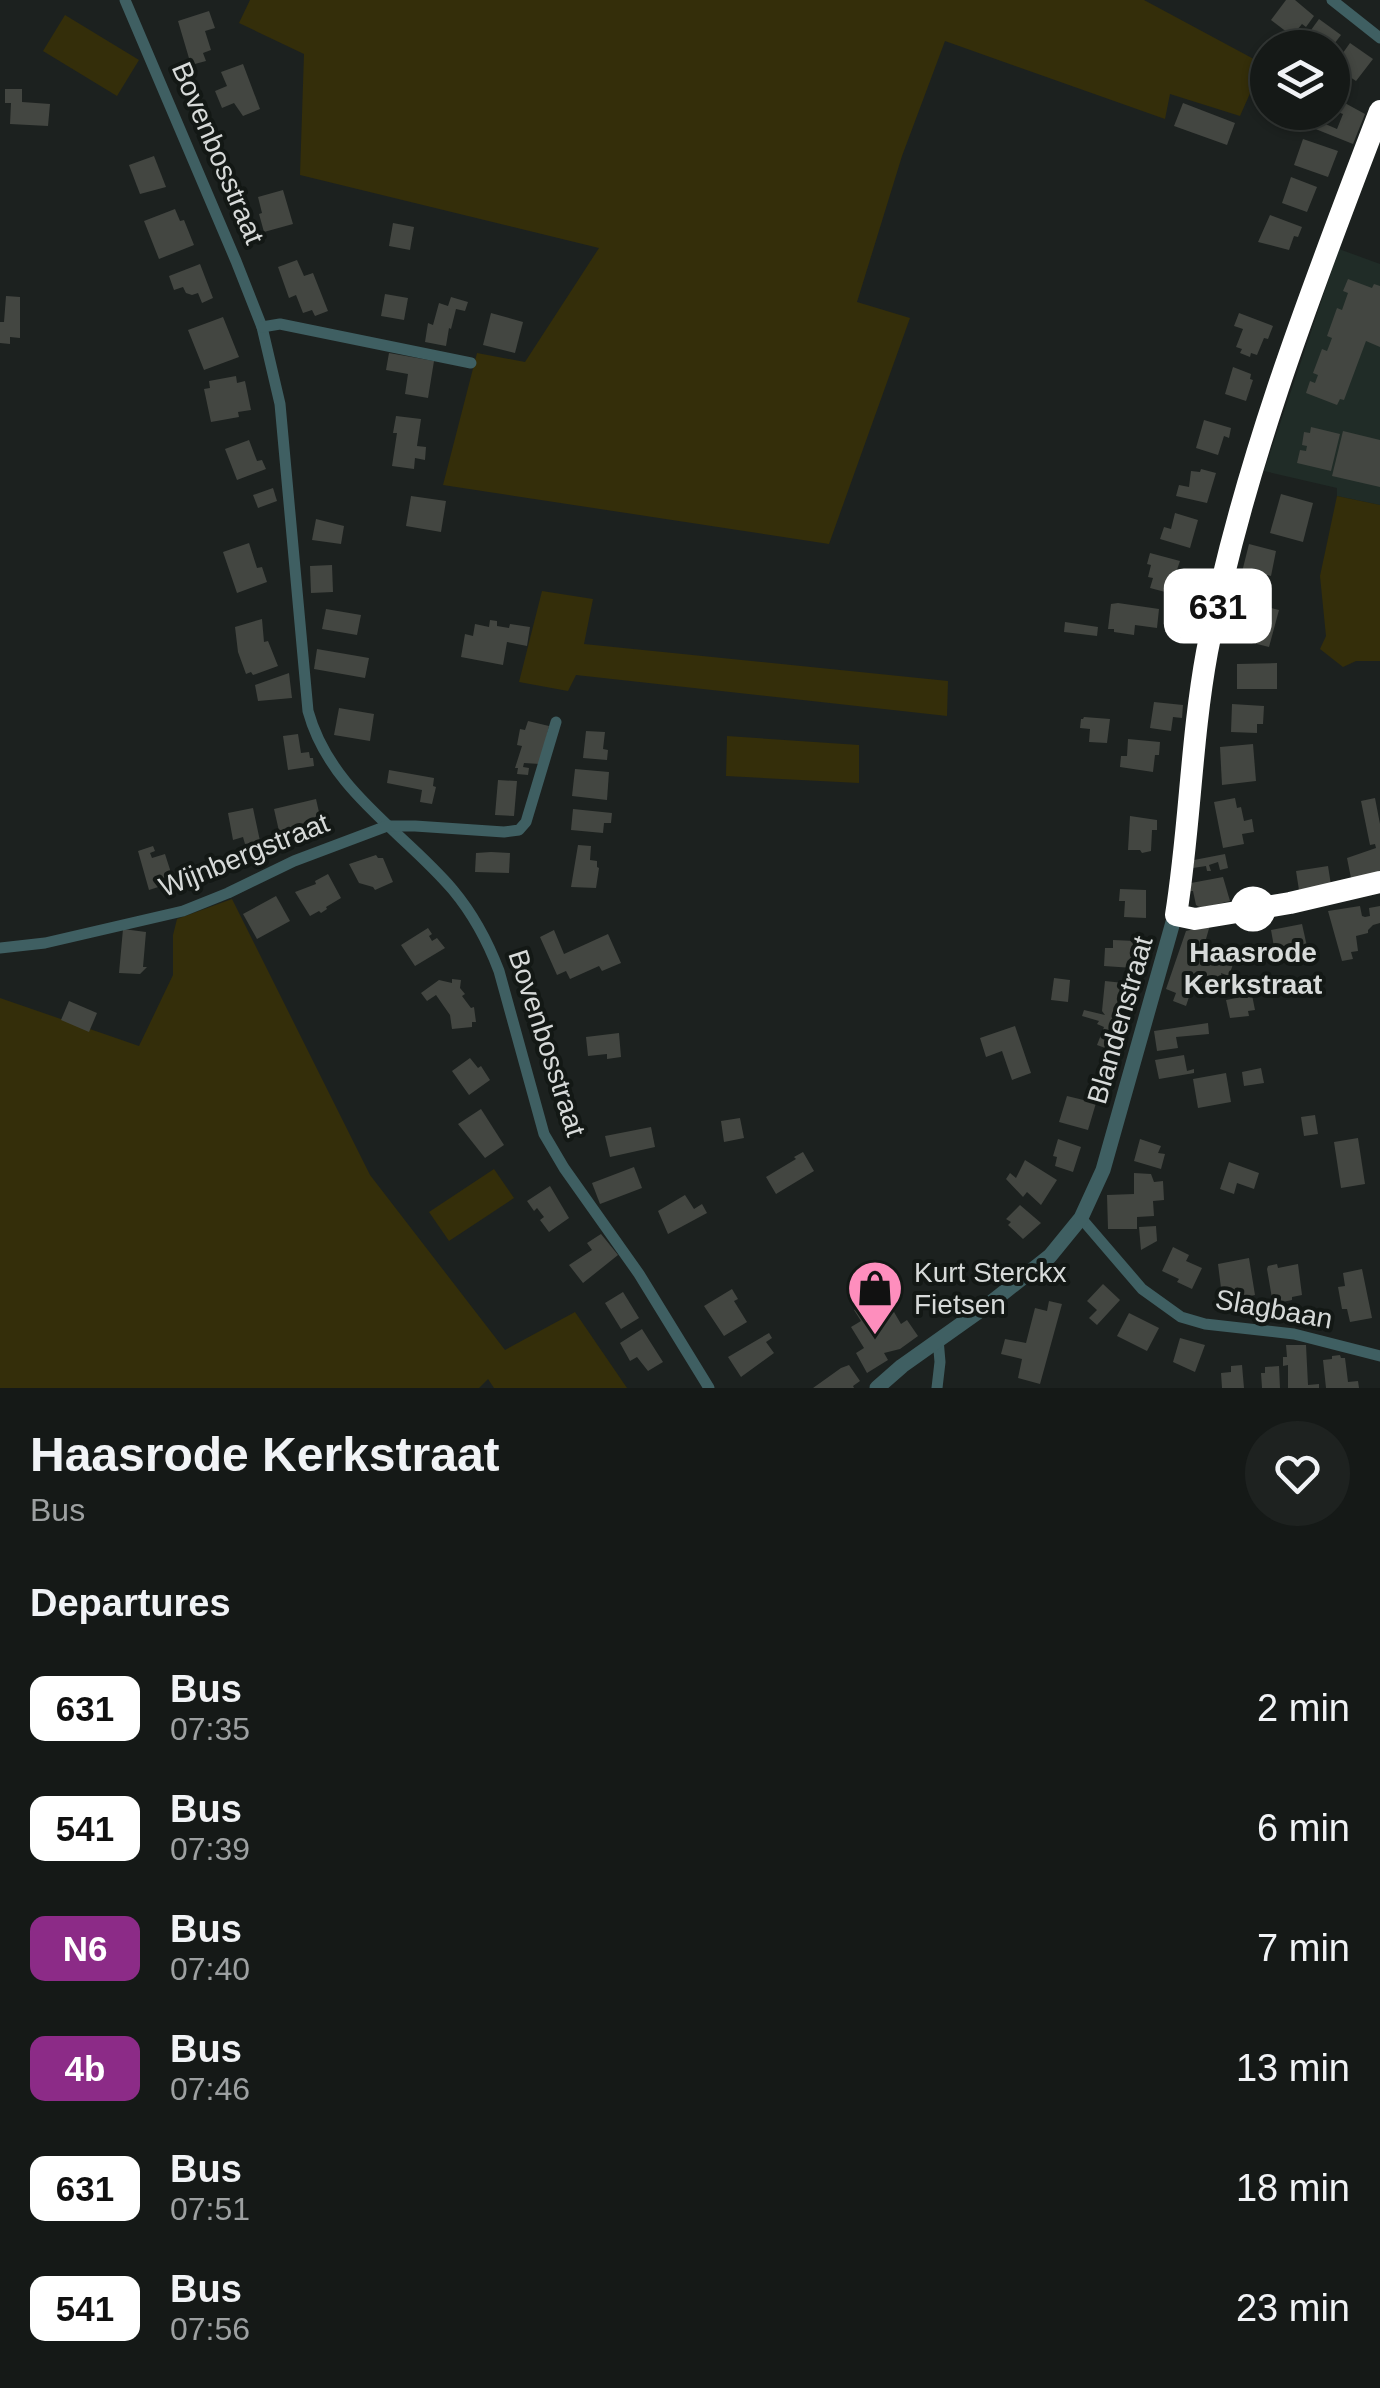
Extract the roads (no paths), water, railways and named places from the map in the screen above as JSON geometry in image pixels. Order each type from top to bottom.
[{"type":"street","name":"Bovenbosstraat","points":[[125,0],[262,327],[280,404],[308,711],[316,738],[362,802],[451,888],[478,925],[499,971],[544,1134],[640,1274],[709,1388]]},
{"type":"street","points":[[1332,0],[1380,38]]},
{"type":"street","name":"Blandenstraat","points":[[877,1388],[1032,1272],[1081,1218],[1104,1170],[1176,915],[1205,666],[1253,463],[1380,111]]},
{"type":"street","points":[[262,327],[280,324],[471,364]]},
{"type":"street","points":[[387,826],[519,830],[526,822],[556,722]]},
{"type":"street","name":"Wijnbergstraat","points":[[0,948],[45,942],[183,911],[294,861],[387,826]]},
{"type":"street","points":[[1176,915],[1195,919],[1380,882]]},
{"type":"street","name":"Slagbaan","points":[[1081,1218],[1142,1289],[1180,1317],[1204,1324],[1294,1334],[1380,1356]]},
{"type":"street","points":[[937,1388],[938,1339]]},
{"type":"place","name":"Haasrode Kerkstraat","points":[[1253,909]]},
{"type":"place","name":"Kurt Sterckx Fietsen","points":[[875,1337]]}]
